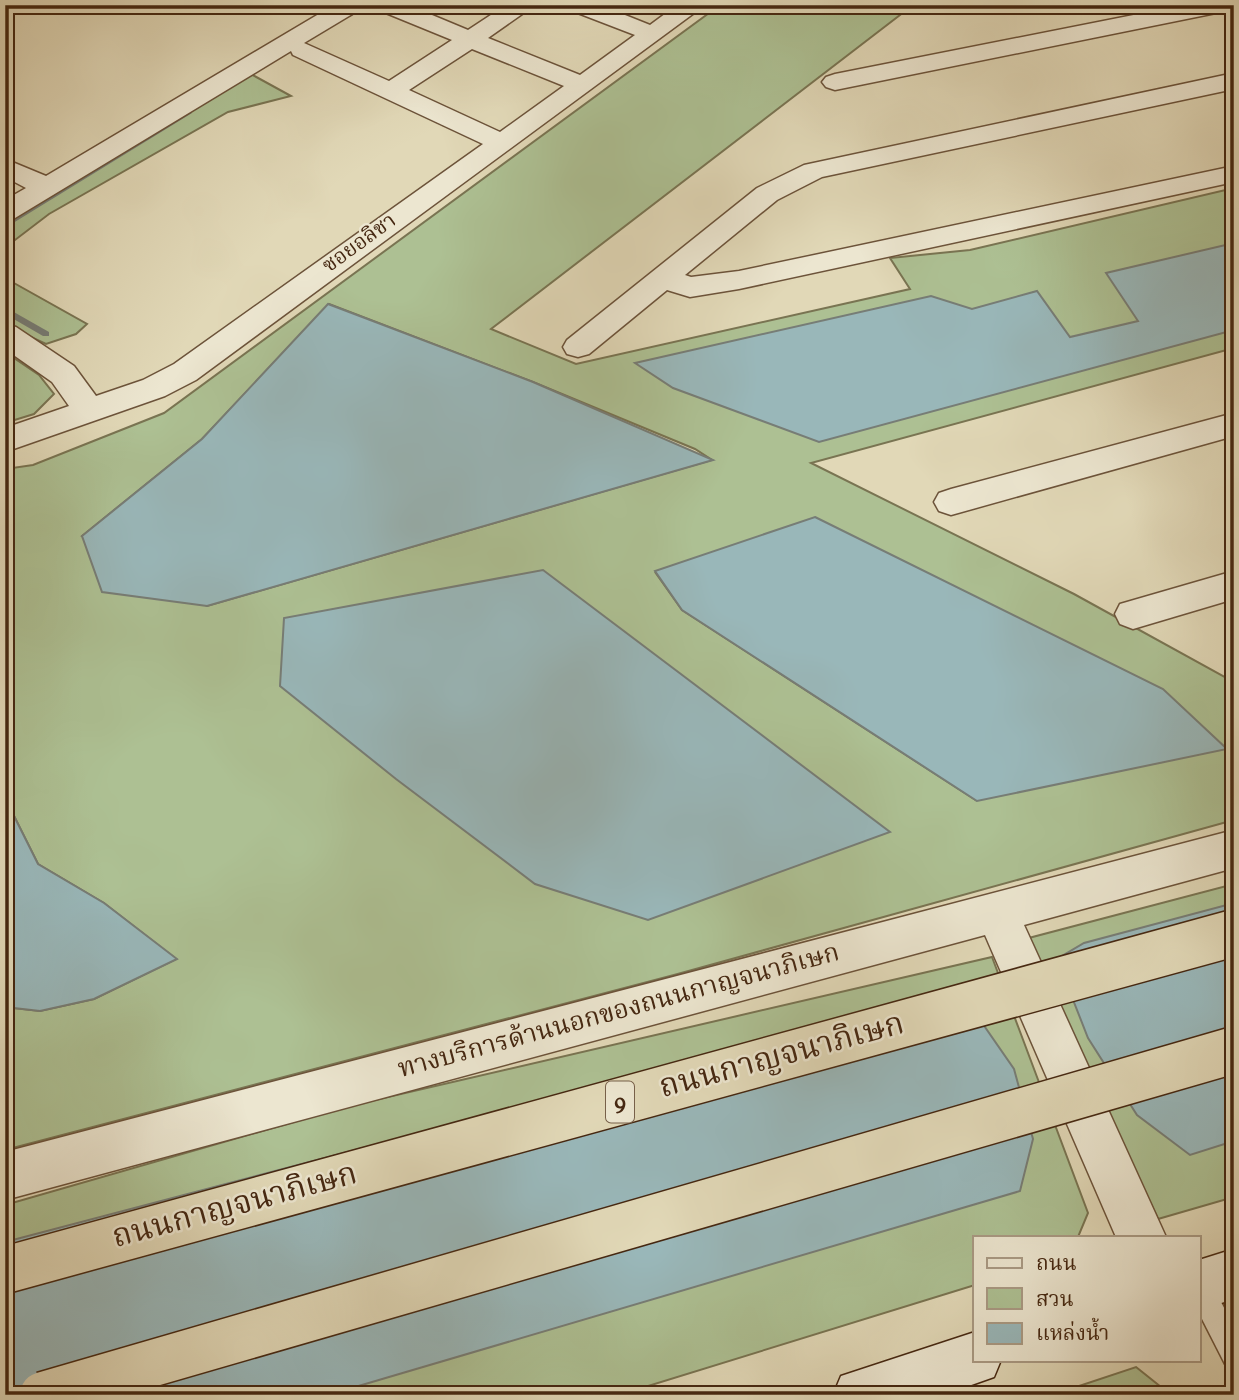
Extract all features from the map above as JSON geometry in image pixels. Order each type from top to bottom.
[{"type":"highway","name":"ถนนกาญจนาภิเษก","points":[[5,1270],[1234,933]]},
{"type":"highway","points":[[43,1395],[1234,1050]]},
{"type":"street","points":[[5,212],[351,5]]},
{"type":"street","points":[[390,91],[523,5]]},
{"type":"street","points":[[578,5],[653,34]]},
{"type":"street","name":"ซอยอลิชา","points":[[5,440],[154,388],[186,372],[694,5]]},
{"type":"street","points":[[835,82],[1221,5]]},
{"type":"street","points":[[388,6],[582,85]]},
{"type":"street","points":[[302,50],[502,143]]},
{"type":"street","points":[[578,347],[767,194],[814,171],[1234,81]]},
{"type":"street","points":[[5,167],[47,187]]},
{"type":"street","points":[[662,278],[690,286],[738,280],[1234,174]]},
{"type":"street","points":[[5,334],[63,374],[90,411]]},
{"type":"street","points":[[951,502],[1234,424]]},
{"type":"street","points":[[1133,614],[1234,585]]},
{"type":"street","name":"ทางบริการด้านนอกของถนนกาญจนาภิเษก","points":[[5,1176],[1234,849]]},
{"type":"street","points":[[996,912],[1141,1236]]},
{"type":"street","points":[[1200,1286],[1234,1274]]},
{"type":"street","points":[[860,1395],[973,1359]]},
{"type":"lane","points":[[1200,1288],[1234,1355]]},
{"type":"green space","points":[[720,5],[913,5],[491,329],[576,364],[910,289],[890,258],[970,250],[1234,188],[1234,348],[811,463],[1074,594],[1234,682],[1234,820],[674,975],[5,1150],[5,1007],[40,1011],[94,999],[176,959],[104,903],[38,864],[5,798],[5,469],[33,465],[164,413]],"holes":[[[329,304],[533,382],[695,449],[712,460],[207,606],[82,536],[202,439]],[[655,572],[977,801],[682,610]]]},
{"type":"green space","points":[[249,73],[291,96],[228,112],[49,214],[11,243],[5,259],[5,219]]},
{"type":"green space","points":[[5,278],[87,324],[76,334],[46,344],[5,325]]},
{"type":"green space","points":[[5,352],[39,375],[54,394],[34,414],[5,423]]},
{"type":"green space","points":[[1234,884],[1234,1197],[1158,1219],[1025,939]]},
{"type":"green space","points":[[992,957],[1088,1213],[1078,1236],[973,1236],[973,1286],[619,1395],[5,1395],[5,1205],[349,1106]]},
{"type":"green space","points":[[1136,1367],[1171,1395],[1052,1395]]},
{"type":"water","points":[[1234,243],[1234,330],[819,442],[673,388],[635,363],[931,296],[972,309],[1037,291],[1070,337],[1138,321],[1106,273]]},
{"type":"water","points":[[328,304],[533,382],[713,460],[207,606],[102,592],[82,536],[202,439]]},
{"type":"water","points":[[815,517],[1163,689],[1227,749],[977,801],[682,610],[655,571]]},
{"type":"water","points":[[543,570],[890,832],[648,920],[535,884],[396,779],[280,686],[284,618]]},
{"type":"water","points":[[5,798],[38,864],[104,903],[177,959],[94,999],[40,1011],[5,1007]]},
{"type":"water","points":[[1234,903],[1234,1141],[1190,1155],[1137,1115],[1088,1038],[1057,959],[1084,943]]},
{"type":"water","points":[[960,991],[1014,1069],[1033,1139],[1020,1191],[328,1395],[5,1395],[5,1242]]},
{"type":"waterway","points":[[348,16],[366,5]]},
{"type":"waterway","points":[[5,226],[188,113]]},
{"type":"waterway","points":[[5,310],[46,334]]}]
